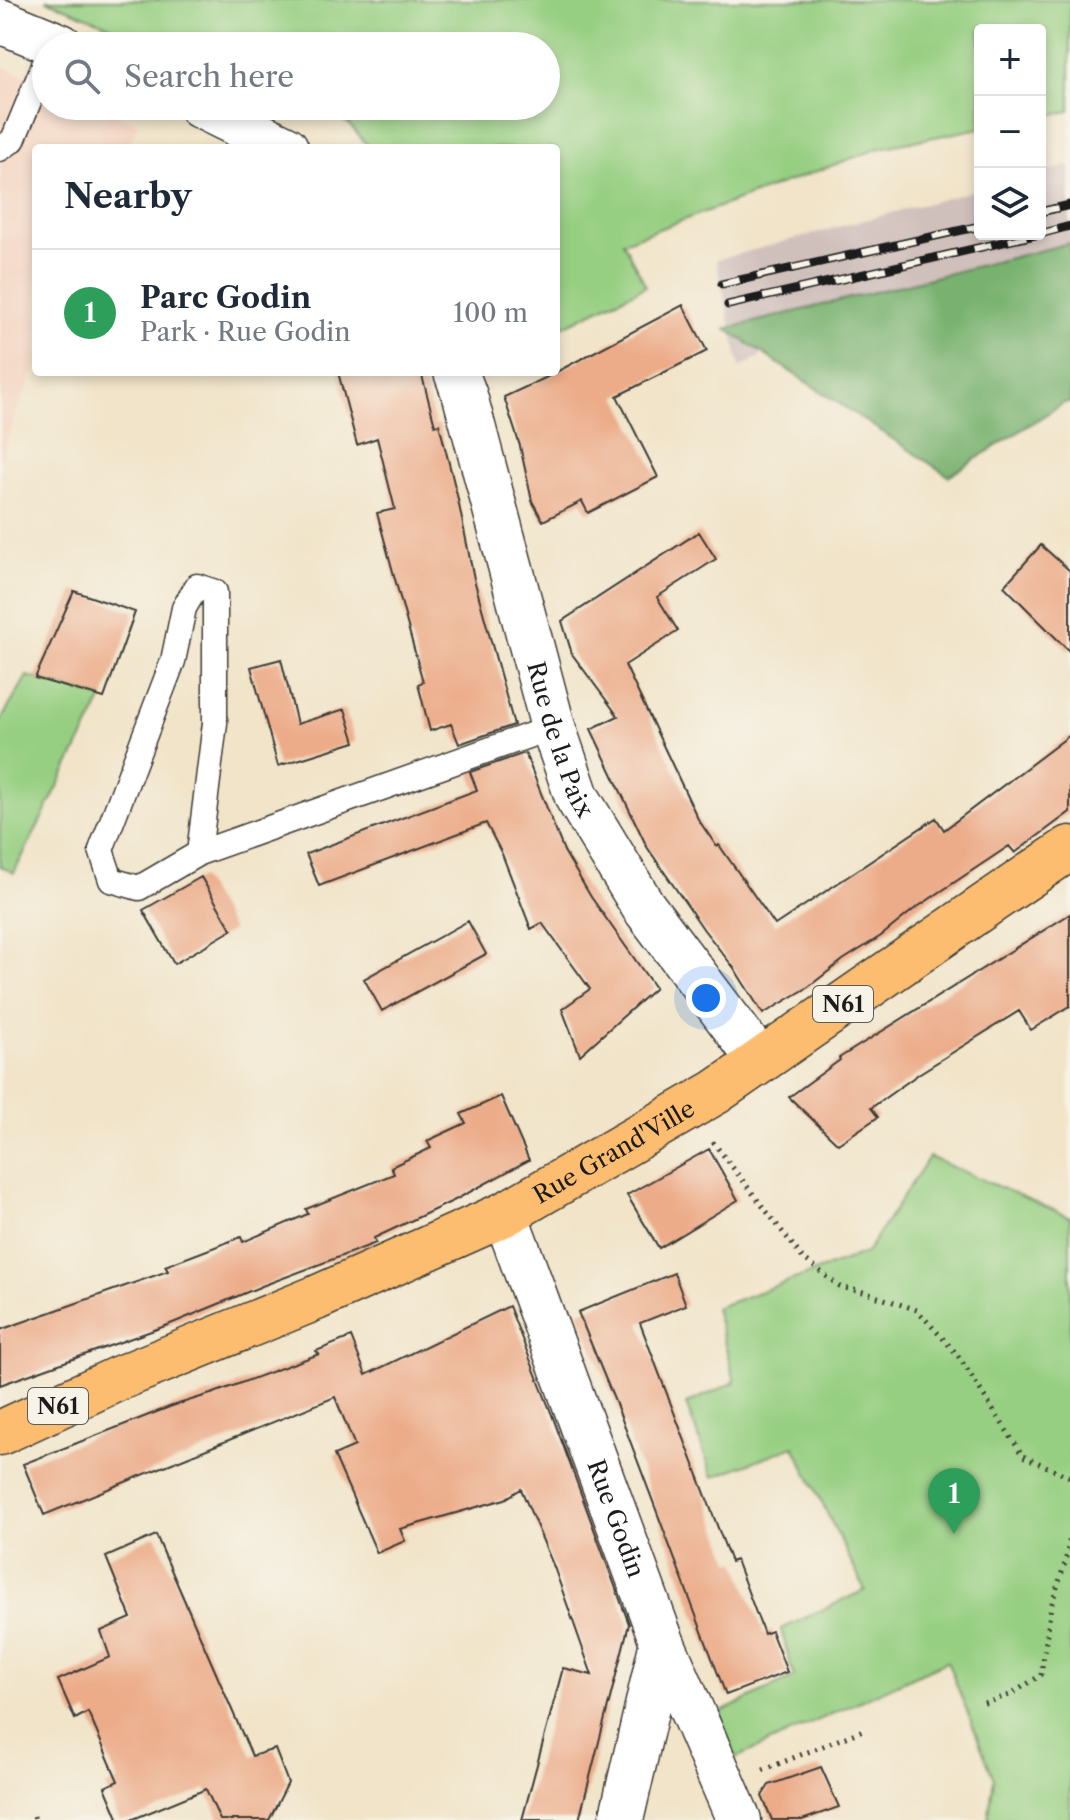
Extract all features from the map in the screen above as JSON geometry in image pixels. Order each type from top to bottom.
[{"type":"main road","name":"Rue Grand'Ville","points":[[0,1433],[117,1379],[316,1298],[505,1214],[716,1092],[1070,848]]},
{"type":"main road","name":"Rue Grand'Ville","points":[[0,1416],[117,1379]]},
{"type":"street","points":[[2,15],[32,35]]},
{"type":"street","points":[[229,120],[278,144]]},
{"type":"street","name":"Rue de la Paix","points":[[458,376],[553,727],[577,797],[643,906],[760,1061]]},
{"type":"street","name":"Rue Godin","points":[[505,1214],[662,1642],[732,1803]]},
{"type":"street","points":[[621,1820],[662,1642]]},
{"type":"lane","points":[[0,149],[13,140],[32,97]]},
{"type":"lane","points":[[199,853],[215,723],[215,592],[197,586],[184,608],[173,661],[101,850],[111,880],[139,888],[199,853],[553,727]]},
{"type":"path","points":[[709,1137],[802,1257],[840,1287],[917,1310],[957,1354],[1023,1456],[1070,1477]]},
{"type":"path","points":[[984,1703],[1010,1695],[1041,1675],[1051,1606],[1070,1537]]},
{"type":"path","points":[[732,1803],[863,1730]]},
{"type":"shaded area","points":[[0,65],[32,79],[32,120],[129,120],[138,124],[130,144],[32,144],[32,375],[0,463]]},
{"type":"shaded area","points":[[1070,165],[1070,243],[869,293],[740,368],[716,260],[974,191],[974,240],[1046,240],[1046,171]]},
{"type":"green space","points":[[46,0],[1070,0],[1070,111],[1046,116],[1046,24],[974,24],[974,129],[880,148],[623,242],[646,286],[560,328],[560,144],[366,144],[348,123],[341,120],[560,120],[560,32],[125,32]]},
{"type":"green space","points":[[1070,243],[1070,403],[1064,403],[949,476],[726,329]]},
{"type":"green space","points":[[27,676],[103,698],[14,873],[0,866],[0,722]]},
{"type":"green space","points":[[929,1157],[1070,1217],[1070,1820],[988,1820],[994,1779],[947,1661],[736,1758],[719,1713],[794,1677],[781,1629],[865,1590],[794,1446],[713,1477],[686,1404],[735,1382],[715,1308],[866,1253]]},
{"type":"building","points":[[683,305],[707,351],[617,396],[658,477],[588,513],[582,501],[543,521],[532,501],[520,446],[504,397],[549,376],[560,376],[560,370]]},
{"type":"building","points":[[339,376],[422,376],[435,425],[439,424],[474,579],[514,725],[459,744],[451,724],[430,731],[418,684],[423,682],[377,513],[395,509],[377,438],[357,445]]},
{"type":"building","points":[[699,532],[716,559],[657,597],[678,631],[625,665],[698,819],[775,925],[936,818],[944,830],[1070,735],[1070,812],[1015,853],[1009,846],[913,910],[807,988],[763,1014],[734,968],[647,847],[591,729],[618,716],[572,654],[562,621]]},
{"type":"building","points":[[1041,545],[1070,571],[1070,652],[1004,586]]},
{"type":"building","points":[[74,591],[135,612],[104,698],[35,678]]},
{"type":"building","points":[[281,659],[297,724],[345,709],[355,742],[278,766],[251,667]]},
{"type":"building","points":[[525,753],[564,851],[591,897],[655,988],[580,1055],[562,1009],[590,989],[542,923],[531,929],[502,854],[486,823],[319,886],[306,854],[477,790],[470,772]]},
{"type":"building","points":[[201,877],[232,930],[174,964],[143,910]]},
{"type":"building","points":[[1070,914],[1070,1006],[1031,1030],[1019,1011],[920,1073],[871,1108],[878,1117],[838,1144],[789,1097],[839,1058]]},
{"type":"building","points":[[468,921],[486,954],[382,1011],[364,979]]},
{"type":"building","points":[[501,1096],[529,1160],[455,1200],[374,1238],[376,1243],[168,1325],[0,1385],[0,1330],[168,1271],[165,1266],[241,1237],[243,1242],[308,1214],[306,1209],[394,1174],[391,1167],[431,1148],[427,1141],[466,1123],[461,1114]]},
{"type":"building","points":[[709,1149],[738,1200],[659,1248],[627,1195]]},
{"type":"building","points":[[674,1273],[686,1305],[640,1323],[731,1562],[736,1560],[764,1634],[771,1631],[787,1672],[726,1695],[578,1312]]},
{"type":"building","points":[[509,1306],[629,1624],[579,1820],[522,1820],[563,1668],[592,1675],[554,1567],[521,1489],[505,1499],[400,1529],[405,1541],[377,1553],[334,1455],[355,1446],[335,1397],[44,1515],[23,1464],[172,1406],[319,1354],[316,1351],[351,1337],[366,1375]]},
{"type":"building","points":[[156,1535],[252,1756],[275,1749],[288,1783],[269,1820],[220,1820],[206,1789],[131,1820],[119,1820],[105,1787],[118,1781],[88,1712],[75,1719],[58,1680],[110,1657],[101,1631],[131,1618],[106,1557]]},
{"type":"building","points":[[821,1767],[839,1807],[802,1820],[772,1820],[762,1796],[769,1785]]},
{"type":"railway","points":[[1046,211],[1070,205]]},
{"type":"railway","points":[[1046,232],[1070,226]]},
{"type":"railway","points":[[722,284],[974,227]]},
{"type":"railway","points":[[728,305],[1013,240]]},
{"type":"place","name":"Parc Godin","points":[[954,1534]]}]
